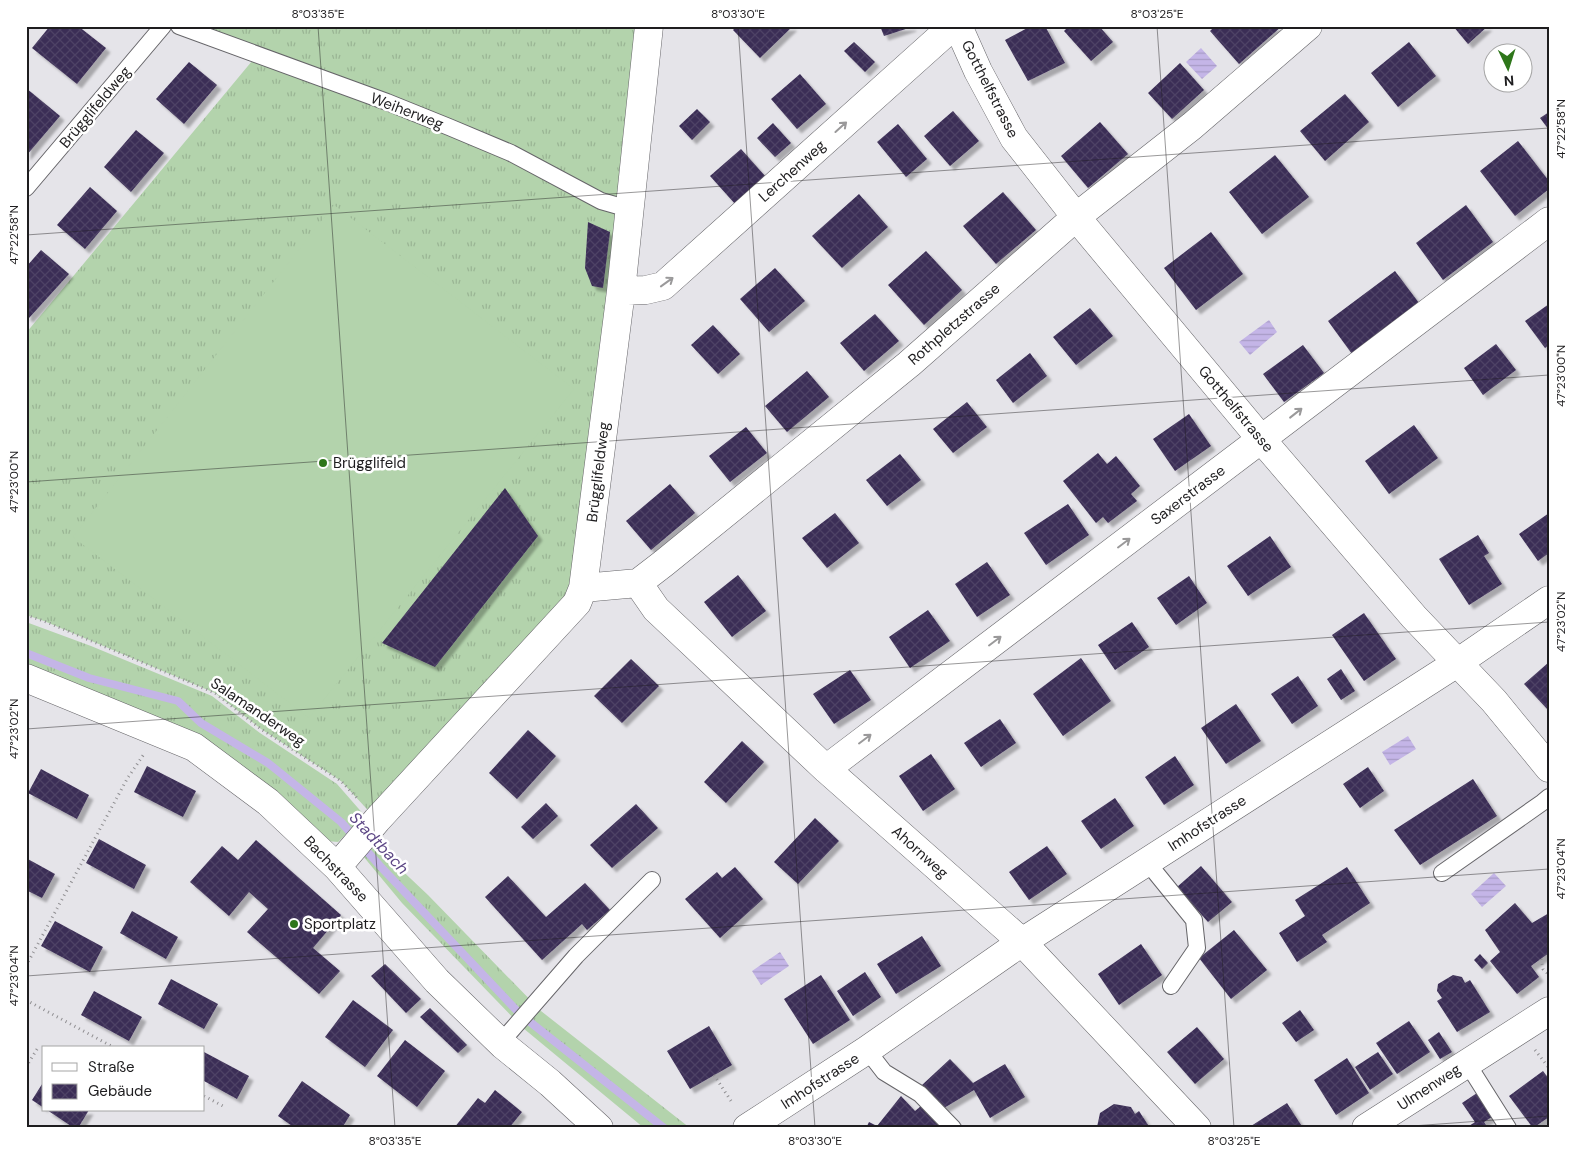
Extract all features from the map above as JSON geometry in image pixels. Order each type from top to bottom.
[{"type":"street","name":"Brügglifeldweg","points":[[337,867],[370,827],[577,603],[583,588],[621,291],[628,209],[649,26]]},
{"type":"street","name":"Lerchenweg","points":[[621,291],[646,290],[664,286],[953,26]]},
{"type":"street","name":"Gotthelfstrasse","points":[[958,26],[978,71],[1014,138],[1076,217],[1261,439],[1414,617],[1494,701],[1549,768]]},
{"type":"street","name":"Rothpletzstrasse","points":[[638,582],[909,364],[1076,217],[1192,126],[1308,26]]},
{"type":"street","name":"Saxerstrasse","points":[[826,768],[1549,221]]},
{"type":"street","points":[[583,588],[638,582]]},
{"type":"street","name":"Ahornweg","points":[[638,582],[656,609],[826,768],[1022,942],[1197,1128]]},
{"type":"street","name":"Imhofstrasse","points":[[741,1118],[867,1050],[1022,942],[1457,663],[1549,600]]},
{"type":"street","name":"Bachstrasse","points":[[26,678],[194,747],[268,802],[337,867],[437,981],[508,1036],[550,1084],[599,1128]]},
{"type":"street","name":"Ulmenweg","points":[[1366,1128],[1549,1011]]},
{"type":"lane","name":"Brügglifeldweg","points":[[26,188],[164,26]]},
{"type":"lane","name":"Weiherweg","points":[[179,26],[387,102],[511,153],[601,202],[628,209]]},
{"type":"lane","points":[[1442,873],[1549,797]]},
{"type":"lane","points":[[1147,862],[1194,920],[1197,948],[1171,986]]},
{"type":"lane","points":[[508,1036],[576,956],[652,880]]},
{"type":"lane","name":"Imhofstrasse","points":[[867,1050],[884,1072],[920,1094],[954,1128]]},
{"type":"lane","name":"Ulmenweg","points":[[1467,1063],[1508,1128]]},
{"type":"path","name":"Salamanderweg","points":[[26,615],[214,693],[261,729],[341,781],[370,827]]},
{"type":"path","points":[[26,966],[127,779],[143,755],[154,731]]},
{"type":"path","points":[[1541,959],[1543,969],[1549,975]]},
{"type":"path","points":[[26,1000],[111,1046]]},
{"type":"path","points":[[26,1067],[39,1046]]},
{"type":"path","points":[[714,1075],[741,1118]]},
{"type":"path","points":[[205,1097],[223,1106]]},
{"type":"green space","points":[[179,26],[649,26],[583,588],[377,820],[341,781],[261,729],[215,693],[26,615],[26,333],[257,55]]},
{"type":"green space","name":"Brügglifeld","points":[[334,205],[574,389],[309,718],[73,537]]},
{"type":"green space","points":[[26,622],[91,646],[212,696],[260,733],[337,784],[365,816],[338,842],[327,841],[196,736],[123,703],[26,666]]},
{"type":"green space","points":[[375,845],[428,895],[541,1011],[690,1128],[644,1128],[523,1028],[402,903],[363,856]]},
{"type":"shaded area","points":[[1201,48],[1217,66],[1202,79],[1186,62]]},
{"type":"shaded area","points":[[1269,320],[1277,332],[1250,355],[1239,342]]},
{"type":"shaded area","points":[[1408,736],[1416,749],[1390,765],[1382,752]]},
{"type":"shaded area","points":[[1494,873],[1506,886],[1482,907],[1471,894]]},
{"type":"shaded area","points":[[780,952],[789,966],[761,985],[752,971]]},
{"type":"building","points":[[50,26],[78,26],[106,48],[77,84],[32,48]]},
{"type":"building","points":[[737,26],[793,26],[760,58],[733,30]]},
{"type":"building","points":[[880,26],[912,26],[912,27],[884,36]]},
{"type":"building","points":[[1031,26],[1045,26],[1065,63],[1028,81],[1005,40]]},
{"type":"building","points":[[1069,26],[1099,26],[1113,42],[1091,61],[1064,31]]},
{"type":"building","points":[[1215,26],[1282,26],[1239,64],[1210,31]]},
{"type":"building","points":[[1453,26],[1488,26],[1468,44]]},
{"type":"building","points":[[854,42],[875,62],[865,72],[844,51]]},
{"type":"building","points":[[1409,42],[1436,76],[1398,107],[1371,73]]},
{"type":"building","points":[[189,62],[217,85],[184,124],[156,99]]},
{"type":"building","points":[[1180,63],[1204,90],[1172,119],[1148,93]]},
{"type":"building","points":[[800,74],[826,104],[797,129],[771,99]]},
{"type":"building","points":[[26,88],[60,116],[26,156]]},
{"type":"building","points":[[1345,94],[1369,122],[1325,161],[1300,131]]},
{"type":"building","points":[[697,109],[710,122],[692,140],[679,126]]},
{"type":"building","points":[[953,111],[979,141],[950,166],[924,136]]},
{"type":"building","points":[[1549,112],[1549,130],[1540,118]]},
{"type":"building","points":[[1100,122],[1128,154],[1088,188],[1061,156]]},
{"type":"building","points":[[773,123],[791,143],[775,157],[757,138]]},
{"type":"building","points":[[898,124],[927,159],[906,177],[877,142]]},
{"type":"building","points":[[136,130],[164,153],[131,192],[104,167]]},
{"type":"building","points":[[1518,141],[1549,181],[1549,189],[1515,216],[1480,171]]},
{"type":"building","points":[[741,149],[767,178],[736,205],[710,176]]},
{"type":"building","points":[[1275,155],[1309,197],[1262,234],[1229,192]]},
{"type":"building","points":[[90,187],[117,211],[85,249],[57,225]]},
{"type":"building","points":[[1003,192],[1036,230],[996,264],[963,226]]},
{"type":"building","points":[[859,194],[888,227],[842,268],[812,236]]},
{"type":"building","points":[[1466,205],[1493,242],[1443,280],[1416,243]]},
{"type":"building","points":[[588,222],[610,232],[603,288],[592,286],[585,268]]},
{"type":"building","points":[[1211,232],[1243,274],[1196,310],[1164,268]]},
{"type":"building","points":[[41,250],[69,274],[29,318],[26,316],[26,267]]},
{"type":"building","points":[[926,251],[962,290],[924,325],[888,285]]},
{"type":"building","points":[[775,268],[805,301],[769,332],[740,299]]},
{"type":"building","points":[[1395,271],[1419,303],[1352,354],[1328,321]]},
{"type":"building","points":[[1549,304],[1549,345],[1545,348],[1525,321]]},
{"type":"building","points":[[1090,308],[1113,336],[1076,365],[1053,337]]},
{"type":"building","points":[[875,314],[899,341],[864,371],[840,343]]},
{"type":"building","points":[[713,325],[740,354],[718,374],[691,345]]},
{"type":"building","points":[[1496,344],[1516,370],[1483,395],[1464,368]]},
{"type":"building","points":[[1303,345],[1324,373],[1284,402],[1263,374]]},
{"type":"building","points":[[1030,353],[1047,376],[1013,403],[996,380]]},
{"type":"building","points":[[807,371],[829,397],[787,432],[765,406]]},
{"type":"building","points":[[967,402],[987,427],[953,453],[933,429]]},
{"type":"building","points":[[1189,414],[1211,446],[1175,471],[1153,439]]},
{"type":"building","points":[[1414,425],[1438,458],[1389,494],[1365,461]]},
{"type":"building","points":[[746,427],[767,453],[730,482],[709,456]]},
{"type":"building","points":[[1098,453],[1107,464],[1116,456],[1140,486],[1131,494],[1137,501],[1108,523],[1103,517],[1096,523],[1063,481]]},
{"type":"building","points":[[900,454],[921,480],[887,506],[866,480]]},
{"type":"building","points":[[670,484],[695,513],[651,550],[626,521]]},
{"type":"building","points":[[505,488],[538,536],[435,667],[382,643]]},
{"type":"building","points":[[1068,504],[1089,535],[1046,565],[1024,533]]},
{"type":"building","points":[[835,513],[859,543],[827,568],[802,538]]},
{"type":"building","points":[[1549,513],[1549,553],[1538,561],[1519,534]]},
{"type":"building","points":[[1478,535],[1489,553],[1484,556],[1502,584],[1469,605],[1439,559]]},
{"type":"building","points":[[1270,536],[1291,567],[1248,596],[1227,566]]},
{"type":"building","points":[[987,562],[1010,595],[977,617],[955,584]]},
{"type":"building","points":[[738,575],[766,611],[732,637],[704,602]]},
{"type":"building","points":[[1189,576],[1207,603],[1176,625],[1157,598]]},
{"type":"building","points":[[928,610],[950,641],[910,668],[889,637]]},
{"type":"building","points":[[1364,613],[1396,659],[1364,681],[1332,635]]},
{"type":"building","points":[[1132,622],[1149,647],[1115,670],[1098,645]]},
{"type":"building","points":[[1081,658],[1111,701],[1063,736],[1033,694]]},
{"type":"building","points":[[631,659],[659,686],[622,723],[594,696]]},
{"type":"building","points":[[1549,662],[1549,709],[1548,710],[1524,684]]},
{"type":"building","points":[[1341,669],[1355,691],[1341,700],[1327,679]]},
{"type":"building","points":[[850,670],[871,700],[834,724],[813,694]]},
{"type":"building","points":[[1298,676],[1318,706],[1292,724],[1271,694]]},
{"type":"building","points":[[1236,704],[1261,741],[1226,764],[1201,728]]},
{"type":"building","points":[[1000,719],[1016,743],[981,767],[964,743]]},
{"type":"building","points":[[528,730],[556,756],[517,799],[489,773]]},
{"type":"building","points":[[742,741],[764,762],[726,803],[704,782]]},
{"type":"building","points":[[931,754],[955,789],[923,811],[899,776]]},
{"type":"building","points":[[1175,756],[1194,785],[1164,805],[1145,777]]},
{"type":"building","points":[[147,766],[196,791],[183,817],[134,792]]},
{"type":"building","points":[[1368,767],[1384,791],[1360,808],[1343,784]]},
{"type":"building","points":[[41,769],[89,795],[77,819],[28,793]]},
{"type":"building","points":[[1473,779],[1497,816],[1420,865],[1394,830]]},
{"type":"building","points":[[1115,798],[1134,826],[1101,849],[1081,821]]},
{"type":"building","points":[[546,803],[558,816],[533,839],[521,827]]},
{"type":"building","points":[[636,804],[658,828],[612,868],[590,845]]},
{"type":"building","points":[[815,818],[839,841],[798,884],[774,862]]},
{"type":"building","points":[[99,839],[146,865],[134,889],[86,863]]},
{"type":"building","name":"Sportplatz","points":[[256,840],[341,915],[313,948],[340,971],[319,994],[247,932],[268,909],[249,892],[229,916],[190,882],[222,846],[238,860]]},
{"type":"building","points":[[1047,846],[1067,874],[1029,900],[1009,872]]},
{"type":"building","points":[[26,858],[55,874],[42,898],[26,890]]},
{"type":"building","points":[[1201,866],[1232,902],[1208,922],[1177,887]]},
{"type":"building","points":[[735,867],[763,899],[720,938],[685,899],[717,872],[722,878]]},
{"type":"building","points":[[1347,867],[1370,903],[1322,935],[1327,942],[1297,962],[1279,933],[1305,916],[1295,900]]},
{"type":"building","points":[[508,876],[546,917],[585,883],[610,910],[587,930],[582,924],[542,960],[485,897]]},
{"type":"building","points":[[1515,903],[1532,923],[1549,913],[1549,953],[1531,966],[1539,977],[1517,994],[1490,961],[1500,952],[1485,930]]},
{"type":"building","points":[[132,911],[178,937],[166,959],[120,933]]},
{"type":"building","points":[[55,921],[103,947],[90,972],[41,946]]},
{"type":"building","points":[[1234,930],[1267,970],[1231,999],[1199,958]]},
{"type":"building","points":[[922,936],[941,966],[896,994],[877,964]]},
{"type":"building","points":[[1141,944],[1162,975],[1119,1005],[1098,974]]},
{"type":"building","points":[[1480,954],[1488,963],[1482,969],[1474,960]]},
{"type":"building","points":[[385,964],[421,999],[406,1013],[371,976]]},
{"type":"building","points":[[865,972],[881,997],[853,1016],[837,991]]},
{"type":"building","points":[[821,975],[850,1020],[813,1044],[784,999]]},
{"type":"building","points":[[1453,975],[1462,977],[1465,983],[1470,980],[1490,1012],[1457,1032],[1437,1001],[1442,998],[1437,991],[1438,984]]},
{"type":"building","points":[[171,979],[218,1004],[204,1029],[158,1004]]},
{"type":"building","points":[[94,991],[142,1017],[129,1041],[81,1015]]},
{"type":"building","points":[[353,1000],[393,1030],[365,1067],[325,1037]]},
{"type":"building","points":[[430,1008],[467,1045],[458,1053],[420,1017]]},
{"type":"building","points":[[1300,1010],[1314,1030],[1296,1042],[1282,1023]]},
{"type":"building","points":[[1409,1021],[1430,1052],[1397,1074],[1376,1043]]},
{"type":"building","points":[[709,1026],[732,1065],[690,1089],[667,1051]]},
{"type":"building","points":[[1197,1027],[1224,1059],[1195,1084],[1167,1052]]},
{"type":"building","points":[[1439,1032],[1452,1052],[1440,1059],[1428,1040]]},
{"type":"building","points":[[405,1040],[445,1071],[417,1107],[377,1076]]},
{"type":"building","points":[[1378,1052],[1393,1074],[1370,1090],[1355,1067]]},
{"type":"building","points":[[205,1053],[249,1076],[237,1099],[205,1082]]},
{"type":"building","points":[[1347,1058],[1369,1093],[1336,1115],[1314,1080]]},
{"type":"building","points":[[950,1059],[973,1083],[1005,1064],[1025,1097],[990,1118],[974,1090],[944,1108],[922,1085]]},
{"type":"building","points":[[1543,1071],[1549,1079],[1549,1117],[1533,1128],[1509,1096]]},
{"type":"building","points":[[302,1081],[350,1115],[342,1128],[295,1128],[278,1116]]},
{"type":"building","points":[[42,1084],[42,1107],[32,1100]]},
{"type":"building","points":[[495,1090],[522,1112],[509,1128],[454,1128],[478,1098],[485,1103]]},
{"type":"building","points":[[1480,1091],[1495,1115],[1484,1122],[1488,1128],[1466,1128],[1475,1122],[1462,1103]]},
{"type":"building","points":[[901,1096],[915,1111],[921,1106],[943,1128],[866,1128],[869,1122],[877,1126]]},
{"type":"building","points":[[1287,1103],[1303,1128],[1248,1128]]},
{"type":"building","points":[[1114,1104],[1131,1107],[1135,1114],[1139,1111],[1150,1128],[1097,1127],[1100,1113]]},
{"type":"building","points":[[50,1112],[88,1112],[78,1128],[74,1128]]},
{"type":"waterway","name":"Stadtbach","points":[[26,653],[89,678],[178,701],[201,723],[268,763],[341,822],[520,1014],[664,1128]]},
{"type":"place","name":"Brügglifeld","points":[[323,463]]},
{"type":"place","name":"Sportplatz","points":[[294,924]]}]
